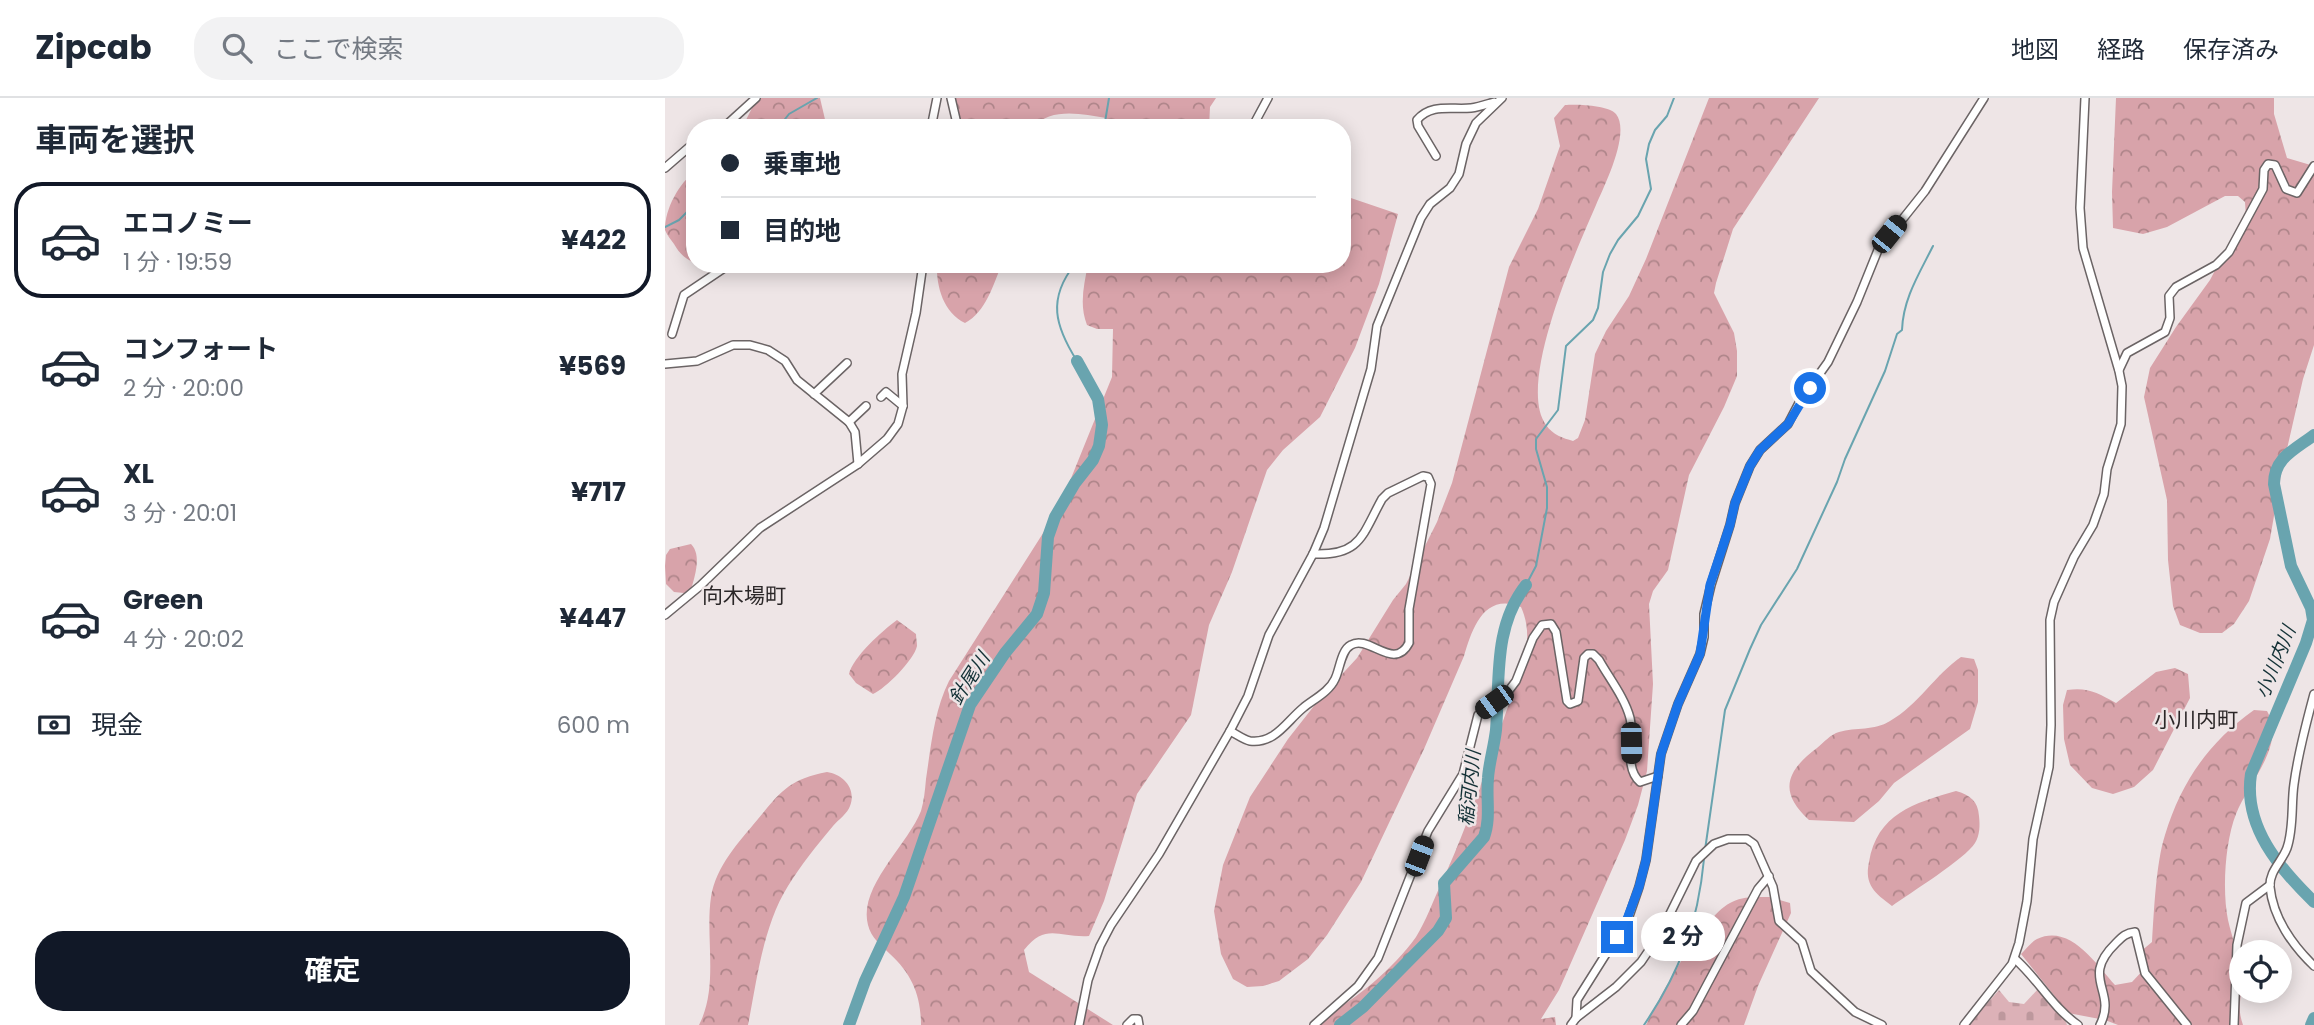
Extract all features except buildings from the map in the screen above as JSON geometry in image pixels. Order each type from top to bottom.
[{"type":"street","points":[[733,119],[756,98]]},
{"type":"street","points":[[934,119],[937,98]]},
{"type":"street","points":[[951,98],[956,119]]},
{"type":"street","points":[[1257,119],[1268,98]]},
{"type":"street","points":[[1446,106],[1454,98]]},
{"type":"street","points":[[1573,1021],[1577,1000],[1627,919],[1639,887],[1646,860],[1661,754],[1678,704],[1700,654],[1710,585],[1735,503],[1750,466],[1760,450],[1788,424],[1800,401],[1828,362],[1878,250],[1925,191],[1984,98]]},
{"type":"street","points":[[1964,1025],[2015,959],[2027,901],[2033,839],[2049,767],[2050,621],[2054,602],[2104,494],[2107,469],[2121,424],[2123,386],[2083,248],[2080,208],[2085,98]]},
{"type":"street","points":[[1436,156],[1418,126],[1417,120],[1422,114],[1446,106],[1471,108],[1500,100]]},
{"type":"street","points":[[1079,1025],[1088,980],[1100,946],[1159,854],[1230,731],[1248,696],[1269,635],[1313,554],[1324,528],[1371,369],[1377,326],[1421,218],[1430,204],[1450,188],[1459,174],[1466,144],[1476,123],[1500,100]]},
{"type":"street","points":[[665,168],[686,150]]},
{"type":"street","points":[[2119,370],[2127,353],[2165,332],[2170,318],[2169,296],[2176,288],[2216,265],[2229,252],[2263,189],[2268,164],[2275,165],[2286,189],[2297,193],[2314,166]]},
{"type":"street","points":[[672,334],[684,295],[717,273]]},
{"type":"street","points":[[665,615],[687,598],[760,528],[858,464],[887,439],[898,424],[903,406],[902,374],[922,273]]},
{"type":"street","points":[[665,364],[697,361],[733,345],[750,345],[778,355],[797,380],[849,422],[855,432],[858,464]]},
{"type":"street","points":[[814,394],[847,363]]},
{"type":"street","points":[[881,397],[886,392],[903,406]]},
{"type":"street","points":[[849,422],[866,406]]},
{"type":"street","points":[[1230,731],[1250,741],[1276,736],[1335,681],[1347,648],[1353,643],[1361,643],[1385,654],[1398,654],[1406,648],[1409,643],[1409,609],[1431,484],[1428,477],[1423,476],[1388,493],[1358,543],[1333,555],[1313,554]]},
{"type":"street","points":[[1314,1025],[1358,986],[1378,958],[1428,831],[1462,774],[1481,712],[1507,693],[1516,681],[1542,625],[1551,624],[1556,632],[1567,701],[1570,704],[1579,701],[1584,658],[1593,654],[1599,660],[1630,720],[1632,767],[1635,777],[1640,782],[1658,776]]},
{"type":"street","points":[[2314,694],[2298,761],[2287,849],[2273,873],[2270,886],[2283,925],[2298,951],[2314,966]]},
{"type":"street","points":[[1573,1021],[1616,987],[1641,962],[1660,934],[1696,861],[1714,844],[1728,839],[1747,839],[1754,844],[1769,876],[1779,921],[1802,942],[1811,971],[1855,1012],[1882,1025]]},
{"type":"street","points":[[1681,1025],[1693,1010],[1758,889],[1769,876]]},
{"type":"street","points":[[2234,1025],[2237,945],[2246,903],[2270,886]]},
{"type":"street","points":[[2100,1025],[2105,1016],[2105,1000],[2099,965],[2106,952],[2126,933],[2135,932],[2145,972],[2187,1025]]},
{"type":"street","points":[[2015,959],[2028,970],[2062,1014],[2078,1025]]},
{"type":"street","points":[[1126,1025],[1133,1018],[1138,1019],[1139,1025]]},
{"type":"green space","points":[[757,98],[820,98],[825,119],[746,119]]},
{"type":"green space","points":[[955,98],[1216,98],[1210,107],[1209,119],[1106,119],[1067,114],[1044,119],[952,119]]},
{"type":"green space","points":[[1709,98],[1819,98],[1733,229],[1716,283],[1714,293],[1734,333],[1737,376],[1689,475],[1668,570],[1653,591],[1649,604],[1653,684],[1647,771],[1625,840],[1559,990],[1541,1019],[1555,1017],[1556,1025],[1310,1025],[1340,1008],[1381,976],[1405,951],[1423,924],[1465,829],[1525,659],[1527,633],[1521,607],[1498,605],[1489,609],[1476,625],[1424,749],[1361,882],[1327,935],[1308,959],[1279,981],[1247,987],[1233,979],[1221,954],[1214,911],[1223,865],[1250,797],[1288,739],[1321,697],[1357,658],[1406,584],[1437,522],[1452,483],[1509,267],[1538,209],[1560,146],[1554,118],[1565,105],[1584,105],[1612,111],[1620,123],[1615,160],[1564,283],[1544,349],[1538,380],[1539,406],[1546,425],[1555,434],[1573,441],[1578,438],[1585,420],[1595,354],[1606,331],[1629,296],[1646,259]]},
{"type":"green space","points":[[2116,98],[2274,98],[2274,114],[2287,158],[2314,166],[2314,345],[2303,379],[2281,475],[2270,539],[2249,601],[2234,624],[2222,633],[2200,633],[2180,625],[2173,606],[2168,560],[2167,500],[2144,397],[2150,368],[2210,280],[2246,217],[2245,202],[2238,196],[2225,196],[2167,227],[2143,234],[2113,228]]},
{"type":"green space","points":[[686,181],[686,258],[665,230],[667,213]]},
{"type":"green space","points":[[1351,198],[1398,214],[1379,284],[1355,348],[1320,417],[1283,450],[1267,470],[1232,572],[1209,625],[1191,715],[1137,794],[1104,901],[1089,936],[1046,934],[1032,941],[1024,950],[1029,972],[1113,1025],[921,1025],[914,986],[904,969],[871,934],[867,911],[870,896],[921,811],[934,729],[949,681],[1059,508],[1112,377],[1113,329],[1097,329],[1087,325],[1083,295],[1087,273],[1351,273]]},
{"type":"green space","points":[[938,273],[998,273],[984,305],[965,323],[947,306]]},
{"type":"green space","points":[[691,544],[697,560],[691,590],[684,593],[674,592],[666,584],[666,555],[670,549]]},
{"type":"green space","points":[[897,620],[916,634],[917,646],[911,659],[885,686],[873,694],[856,683],[849,674],[862,652]]},
{"type":"green space","points":[[1961,657],[1974,659],[1978,670],[1978,702],[1970,729],[1894,783],[1879,801],[1854,822],[1809,820],[1799,810],[1790,791],[1792,774],[1798,765],[1836,733],[1878,726],[1890,721]]},
{"type":"green space","points":[[2175,668],[2188,674],[2190,698],[2153,770],[2134,787],[2113,794],[2092,788],[2070,765],[2064,739],[2063,705],[2067,690],[2093,692],[2116,703],[2156,672]]},
{"type":"green space","points":[[2254,710],[2267,711],[2272,724],[2269,750],[2236,814],[2227,852],[2226,908],[2234,940],[2229,940],[2229,1003],[2240,1003],[2243,1025],[2118,1025],[2068,1013],[2021,954],[2037,939],[2061,937],[2082,948],[2115,985],[2132,982],[2146,967],[2140,952],[2152,942],[2159,859],[2179,798],[2210,750]]},
{"type":"green space","points":[[827,772],[847,783],[852,799],[850,806],[804,863],[779,902],[762,954],[748,1025],[699,1025],[705,1010],[710,979],[711,897],[723,865],[780,794],[804,778]]},
{"type":"green space","points":[[1956,791],[1965,794],[1977,806],[1979,826],[1975,843],[1949,867],[1892,906],[1872,888],[1868,877],[1873,846],[1880,832],[1900,813],[1912,806]]},
{"type":"green space","points":[[1750,897],[1769,897],[1790,903],[1791,913],[1758,986],[1744,1025],[1646,1025],[1684,957],[1709,922],[1732,902]]},
{"type":"green space","points":[[2038,989],[2059,1011],[2067,1025],[1968,1025],[1999,990],[2009,1002],[2024,1004]]},
{"type":"waterway","points":[[785,119],[817,98]]},
{"type":"waterway","points":[[1106,119],[1109,98]]},
{"type":"waterway","points":[[1526,585],[1536,566],[1547,508],[1547,487],[1536,449],[1536,439],[1558,410],[1566,346],[1593,320],[1598,308],[1603,272],[1610,254],[1638,216],[1651,189],[1646,159],[1649,144],[1655,130],[1667,116],[1674,98]]},
{"type":"waterway","points":[[665,227],[686,213]]},
{"type":"waterway","points":[[1705,850],[1725,710],[1761,625],[1797,569],[1837,482],[1885,371],[1897,334],[1902,330],[1905,308],[1913,287],[1933,246]]},
{"type":"waterway","points":[[1069,273],[1060,289],[1057,312],[1063,336],[1077,361]]},
{"type":"waterway","name":"針尾川","points":[[849,1025],[865,981],[904,897],[970,705],[1005,653],[1037,614],[1044,593],[1048,537],[1055,517],[1075,483],[1093,460],[1099,446],[1102,425],[1098,399],[1077,361]]},
{"type":"waterway","name":"小川内川","points":[[2314,435],[2281,461],[2274,484],[2291,566],[2311,608],[2313,620],[2251,774],[2250,793],[2258,828],[2266,845],[2288,875],[2314,902]]},
{"type":"waterway","name":"稲河内川","points":[[1340,1025],[1363,1007],[1438,931],[1446,918],[1444,883],[1484,837],[1488,778],[1496,730],[1500,654],[1508,618],[1526,585]]},
{"type":"waterway","points":[[1644,1025],[1668,986],[1685,946],[1697,904],[1704,859]]},
{"type":"waterway","name":"小川内川","points":[[2311,1025],[2314,1018]]},
{"type":"district","name":"向木場町","points":[[744,596]]},
{"type":"district","name":"小川内町","points":[[2196,720]]},
{"type":"route","points":[[1617,937],[1639,887],[1646,860],[1661,754],[1678,704],[1700,654],[1710,585],[1735,503],[1750,466],[1760,450],[1788,424],[1810,388]]}]
